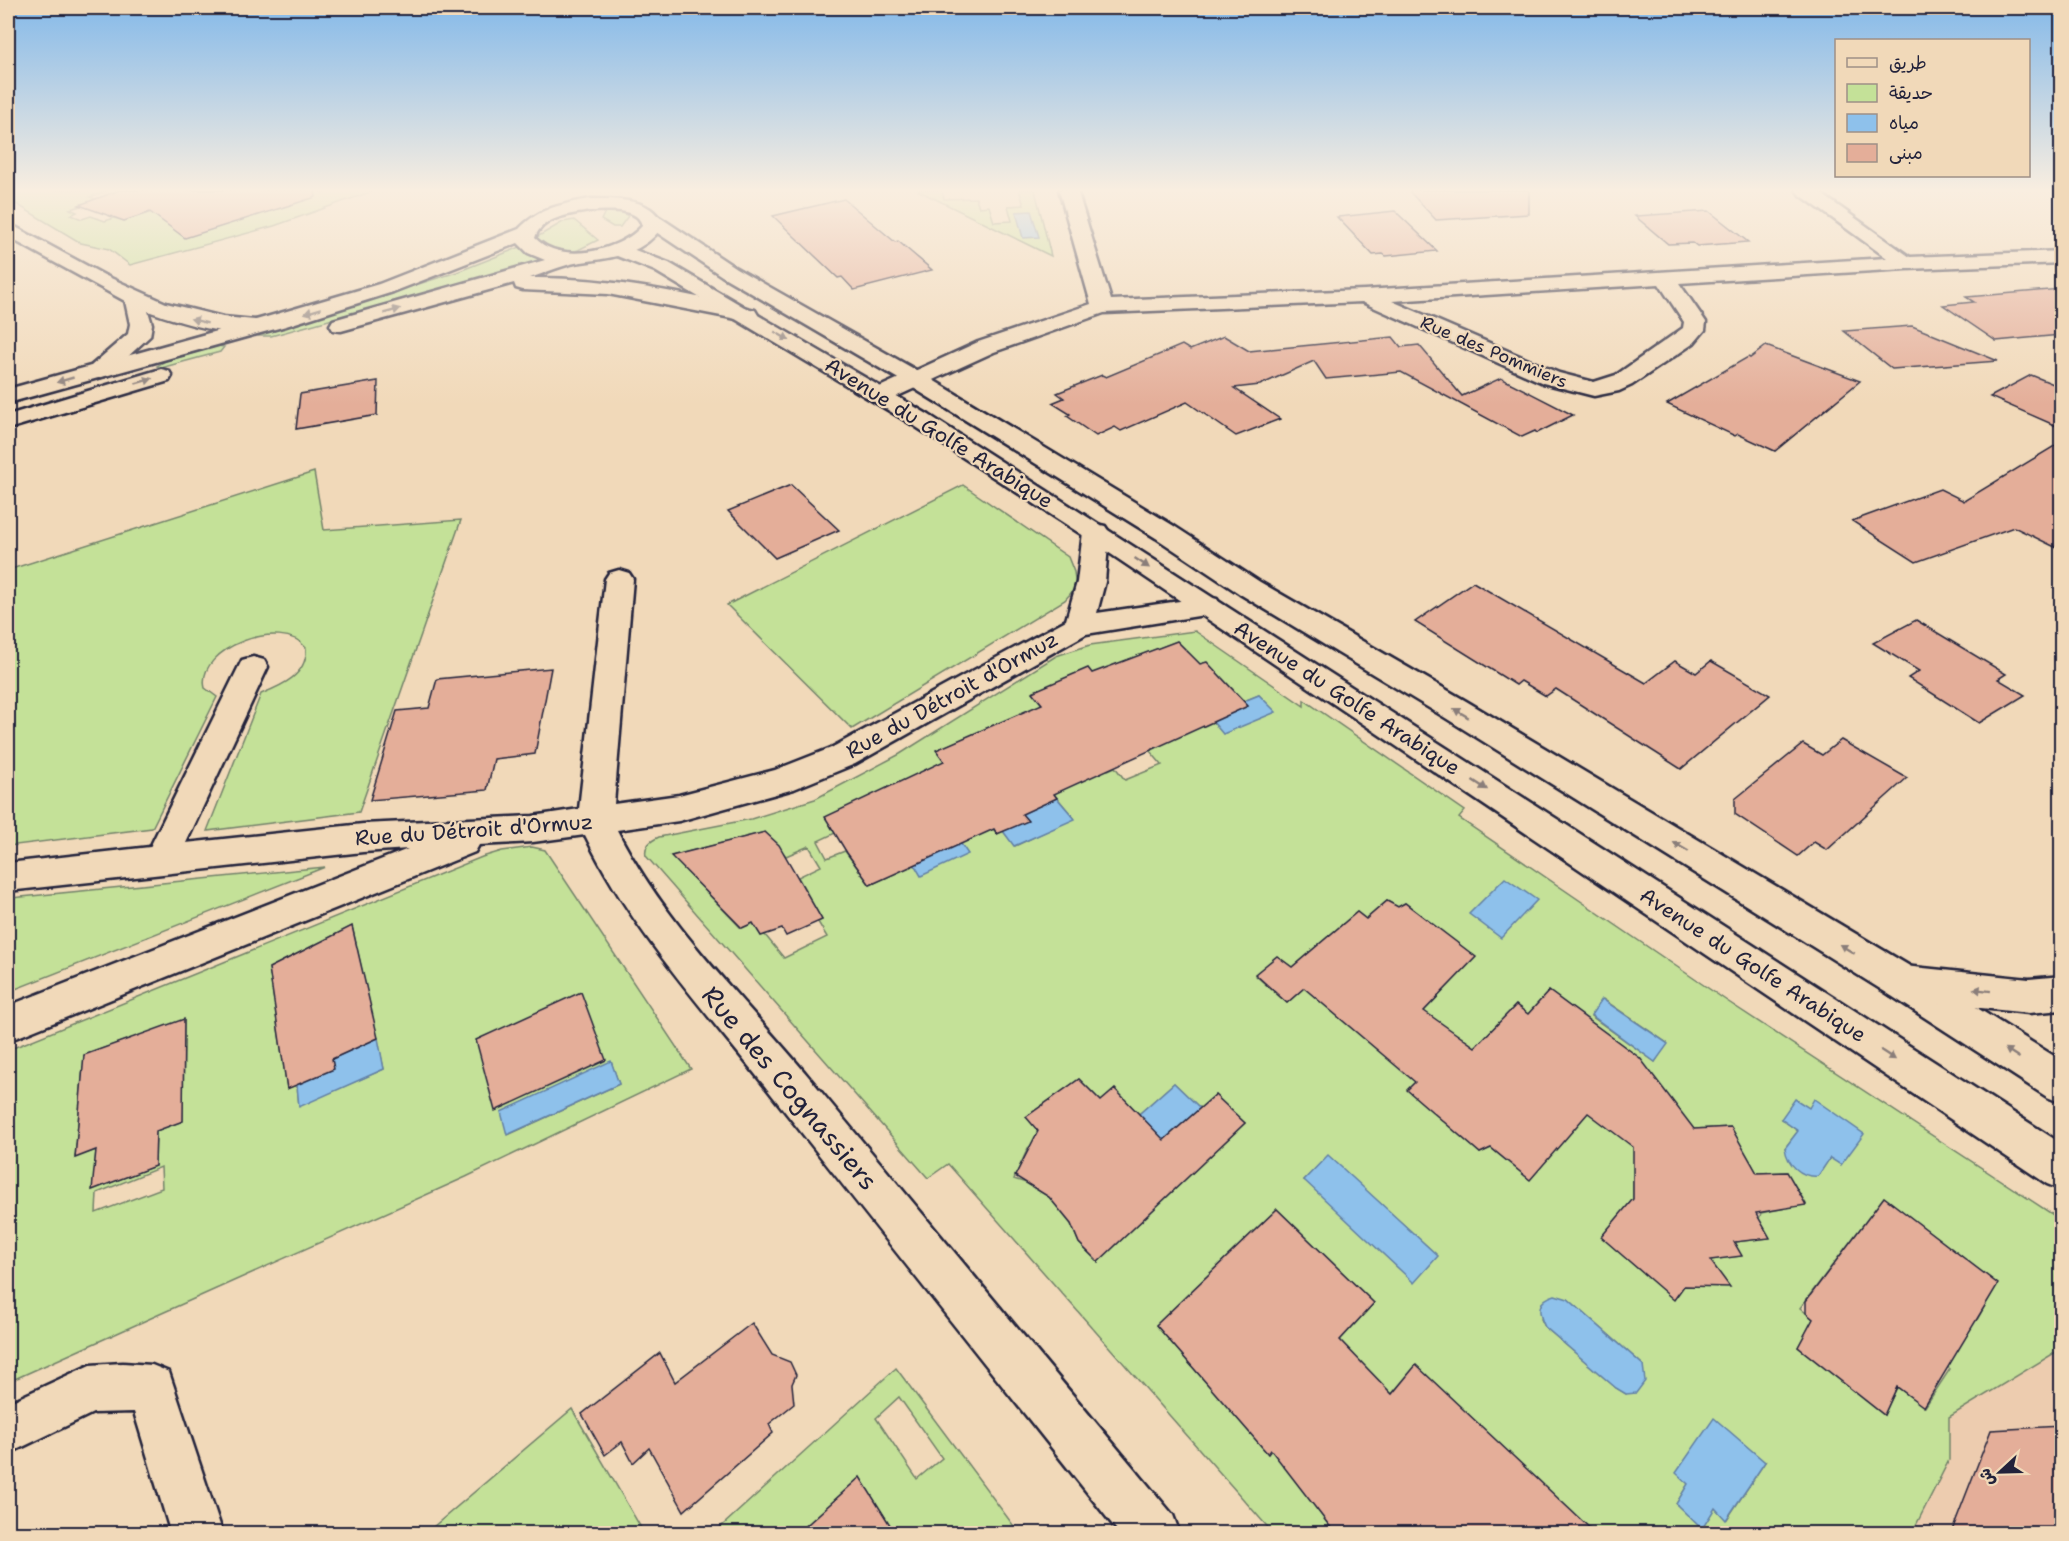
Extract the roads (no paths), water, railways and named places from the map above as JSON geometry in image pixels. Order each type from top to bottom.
[{"type":"street","points":[[67,262],[135,300],[208,323],[257,326]]},
{"type":"street","name":"Avenue du Golfe Arabique","points":[[8,396],[386,288],[456,262]]},
{"type":"street","points":[[315,332],[474,288],[556,262]]},
{"type":"street","name":"Avenue du Golfe Arabique","points":[[649,262],[747,315],[881,395],[1096,532],[2061,1169]]},
{"type":"street","name":"Avenue du Golfe Arabique","points":[[716,262],[729,272],[915,379],[1166,532],[1250,588],[1455,709],[1904,983],[2061,1084]]},
{"type":"street","points":[[1089,262],[1102,307]]},
{"type":"street","name":"Rue des Pommiers","points":[[881,395],[1005,339],[1102,307],[1365,297],[1930,262]]},
{"type":"street","name":"Rue des Pommiers","points":[[1365,297],[1551,378],[1574,386],[1594,389],[1611,386],[1624,380],[1686,338],[1694,330],[1695,322],[1666,279]]},
{"type":"street","points":[[474,288],[554,283],[589,285],[642,293],[747,315]]},
{"type":"street","points":[[100,370],[139,336],[141,324],[135,300]]},
{"type":"street","points":[[270,345],[293,339]]},
{"type":"street","points":[[8,422],[182,370]]},
{"type":"street","name":"Rue du Détroit d'Ormuz","points":[[1078,625],[1091,582],[1096,532]]},
{"type":"street","name":"Rue des Cognassiers","points":[[619,579],[595,821],[610,856],[627,884],[670,943],[750,1037],[1154,1533]]},
{"type":"street","name":"Rue du Détroit d'Ormuz","points":[[8,877],[162,858],[363,838],[484,833],[595,821],[679,808],[782,780],[819,767],[878,738],[1013,659],[1078,625],[1207,606],[1250,588]]},
{"type":"street","points":[[162,858],[253,667]]},
{"type":"street","points":[[8,1024],[484,833]]},
{"type":"street","points":[[1904,983],[2029,996],[2061,993]]},
{"type":"street","points":[[8,1428],[90,1389],[123,1387],[152,1389],[197,1533]]},
{"type":"water","points":[[1259,695],[1276,712],[1223,734],[1213,722],[1248,706],[1244,701]]},
{"type":"water","points":[[1057,798],[1075,819],[1014,846],[1003,831],[1027,821],[1022,814]]},
{"type":"water","points":[[943,818],[968,854],[921,876],[914,864]]},
{"type":"water","points":[[1505,878],[1537,900],[1501,938],[1469,914]]},
{"type":"water","points":[[1602,999],[1668,1044],[1655,1062],[1591,1015]]},
{"type":"water","points":[[378,1038],[384,1069],[299,1107],[297,1085],[333,1069],[332,1059]]},
{"type":"water","points":[[611,1061],[619,1084],[507,1135],[501,1112]]},
{"type":"water","points":[[1174,1083],[1200,1108],[1152,1150],[1139,1114]]},
{"type":"water","points":[[1795,1099],[1809,1108],[1814,1099],[1864,1134],[1841,1165],[1830,1158],[1818,1176],[1812,1176],[1796,1169],[1792,1164],[1785,1148],[1798,1131],[1781,1119]]},
{"type":"water","points":[[1328,1155],[1438,1256],[1414,1283],[1304,1180]]},
{"type":"water","points":[[1555,1295],[1568,1299],[1643,1365],[1645,1381],[1636,1393],[1626,1394],[1616,1388],[1545,1327],[1540,1307],[1545,1300]]},
{"type":"water","points":[[1714,1418],[1765,1462],[1726,1520],[1715,1508],[1702,1529],[1676,1504],[1688,1484],[1676,1473]]}]
